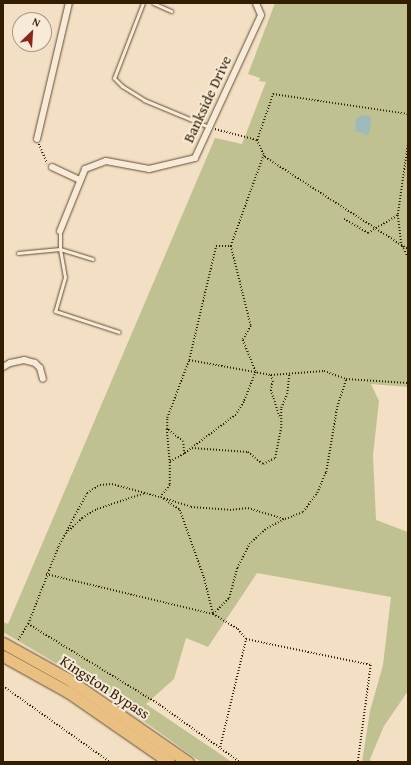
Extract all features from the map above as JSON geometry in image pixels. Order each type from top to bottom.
[{"type":"highway","name":"Kingston Bypass","points":[[8,646],[68,679],[188,762]]},
{"type":"highway","name":"Kingston Bypass","points":[[3,656],[68,692],[169,762]]},
{"type":"street","points":[[37,139],[70,3]]},
{"type":"street","name":"Bankside Drive","points":[[60,231],[85,169],[106,161],[149,169],[195,158],[261,15],[256,3]]},
{"type":"street","points":[[52,167],[80,180]]},
{"type":"street","points":[[3,367],[10,362],[24,360],[34,363],[40,368],[43,379]]},
{"type":"lane","points":[[143,3],[114,78],[122,86],[144,100],[209,127]]},
{"type":"lane","points":[[153,3],[171,11]]},
{"type":"lane","points":[[60,231],[60,249],[64,277],[55,311],[119,332]]},
{"type":"lane","points":[[18,253],[60,249],[92,259]]},
{"type":"path","points":[[408,114],[273,94],[257,140],[264,155],[408,249]]},
{"type":"path","points":[[209,127],[257,140]]},
{"type":"path","points":[[37,139],[47,165],[52,167]]},
{"type":"path","points":[[408,145],[398,215],[402,246],[408,257]]},
{"type":"path","points":[[170,462],[184,454],[236,415],[244,402],[256,372],[243,340],[251,326],[231,246],[264,155]]},
{"type":"path","points":[[344,219],[368,233],[378,229],[398,215]]},
{"type":"path","points":[[161,497],[170,485],[167,418],[189,360],[216,246],[231,246]]},
{"type":"path","points":[[189,360],[271,375],[289,375],[324,371],[346,379],[408,383]]},
{"type":"path","points":[[271,375],[273,381],[271,390],[281,418]]},
{"type":"path","points":[[192,448],[248,452],[263,464],[275,458],[281,428],[281,408],[287,394],[289,375]]},
{"type":"path","points":[[213,614],[229,598],[237,568],[249,544],[267,528],[303,512],[317,493],[326,472],[338,407],[346,379]]},
{"type":"path","points":[[167,429],[183,442],[184,454]]},
{"type":"path","points":[[8,646],[28,624],[46,574],[87,493],[100,485],[112,484],[146,492],[191,507],[230,510],[248,508],[285,519]]},
{"type":"path","points":[[65,534],[82,518],[96,509],[146,492]]},
{"type":"path","points":[[161,497],[180,510],[204,577],[213,614]]},
{"type":"path","points":[[46,574],[60,576],[213,614],[238,629],[246,639],[371,665],[358,762]]},
{"type":"path","points":[[28,624],[160,706],[240,762]]},
{"type":"path","points":[[220,748],[246,639]]},
{"type":"path","points":[[3,686],[110,762]]},
{"type":"green space","points":[[275,3],[408,3],[408,387],[371,384],[379,401],[373,455],[376,520],[408,532],[408,691],[384,726],[370,759],[371,762],[362,762],[370,711],[383,665],[391,597],[257,573],[208,647],[186,638],[174,679],[146,704],[232,762],[201,762],[95,686],[3,632],[3,622],[8,624],[215,138],[242,144],[266,82],[259,81],[260,78],[248,74]]},
{"type":"water","points":[[362,115],[371,117],[370,131],[368,135],[355,131],[356,119]]}]
